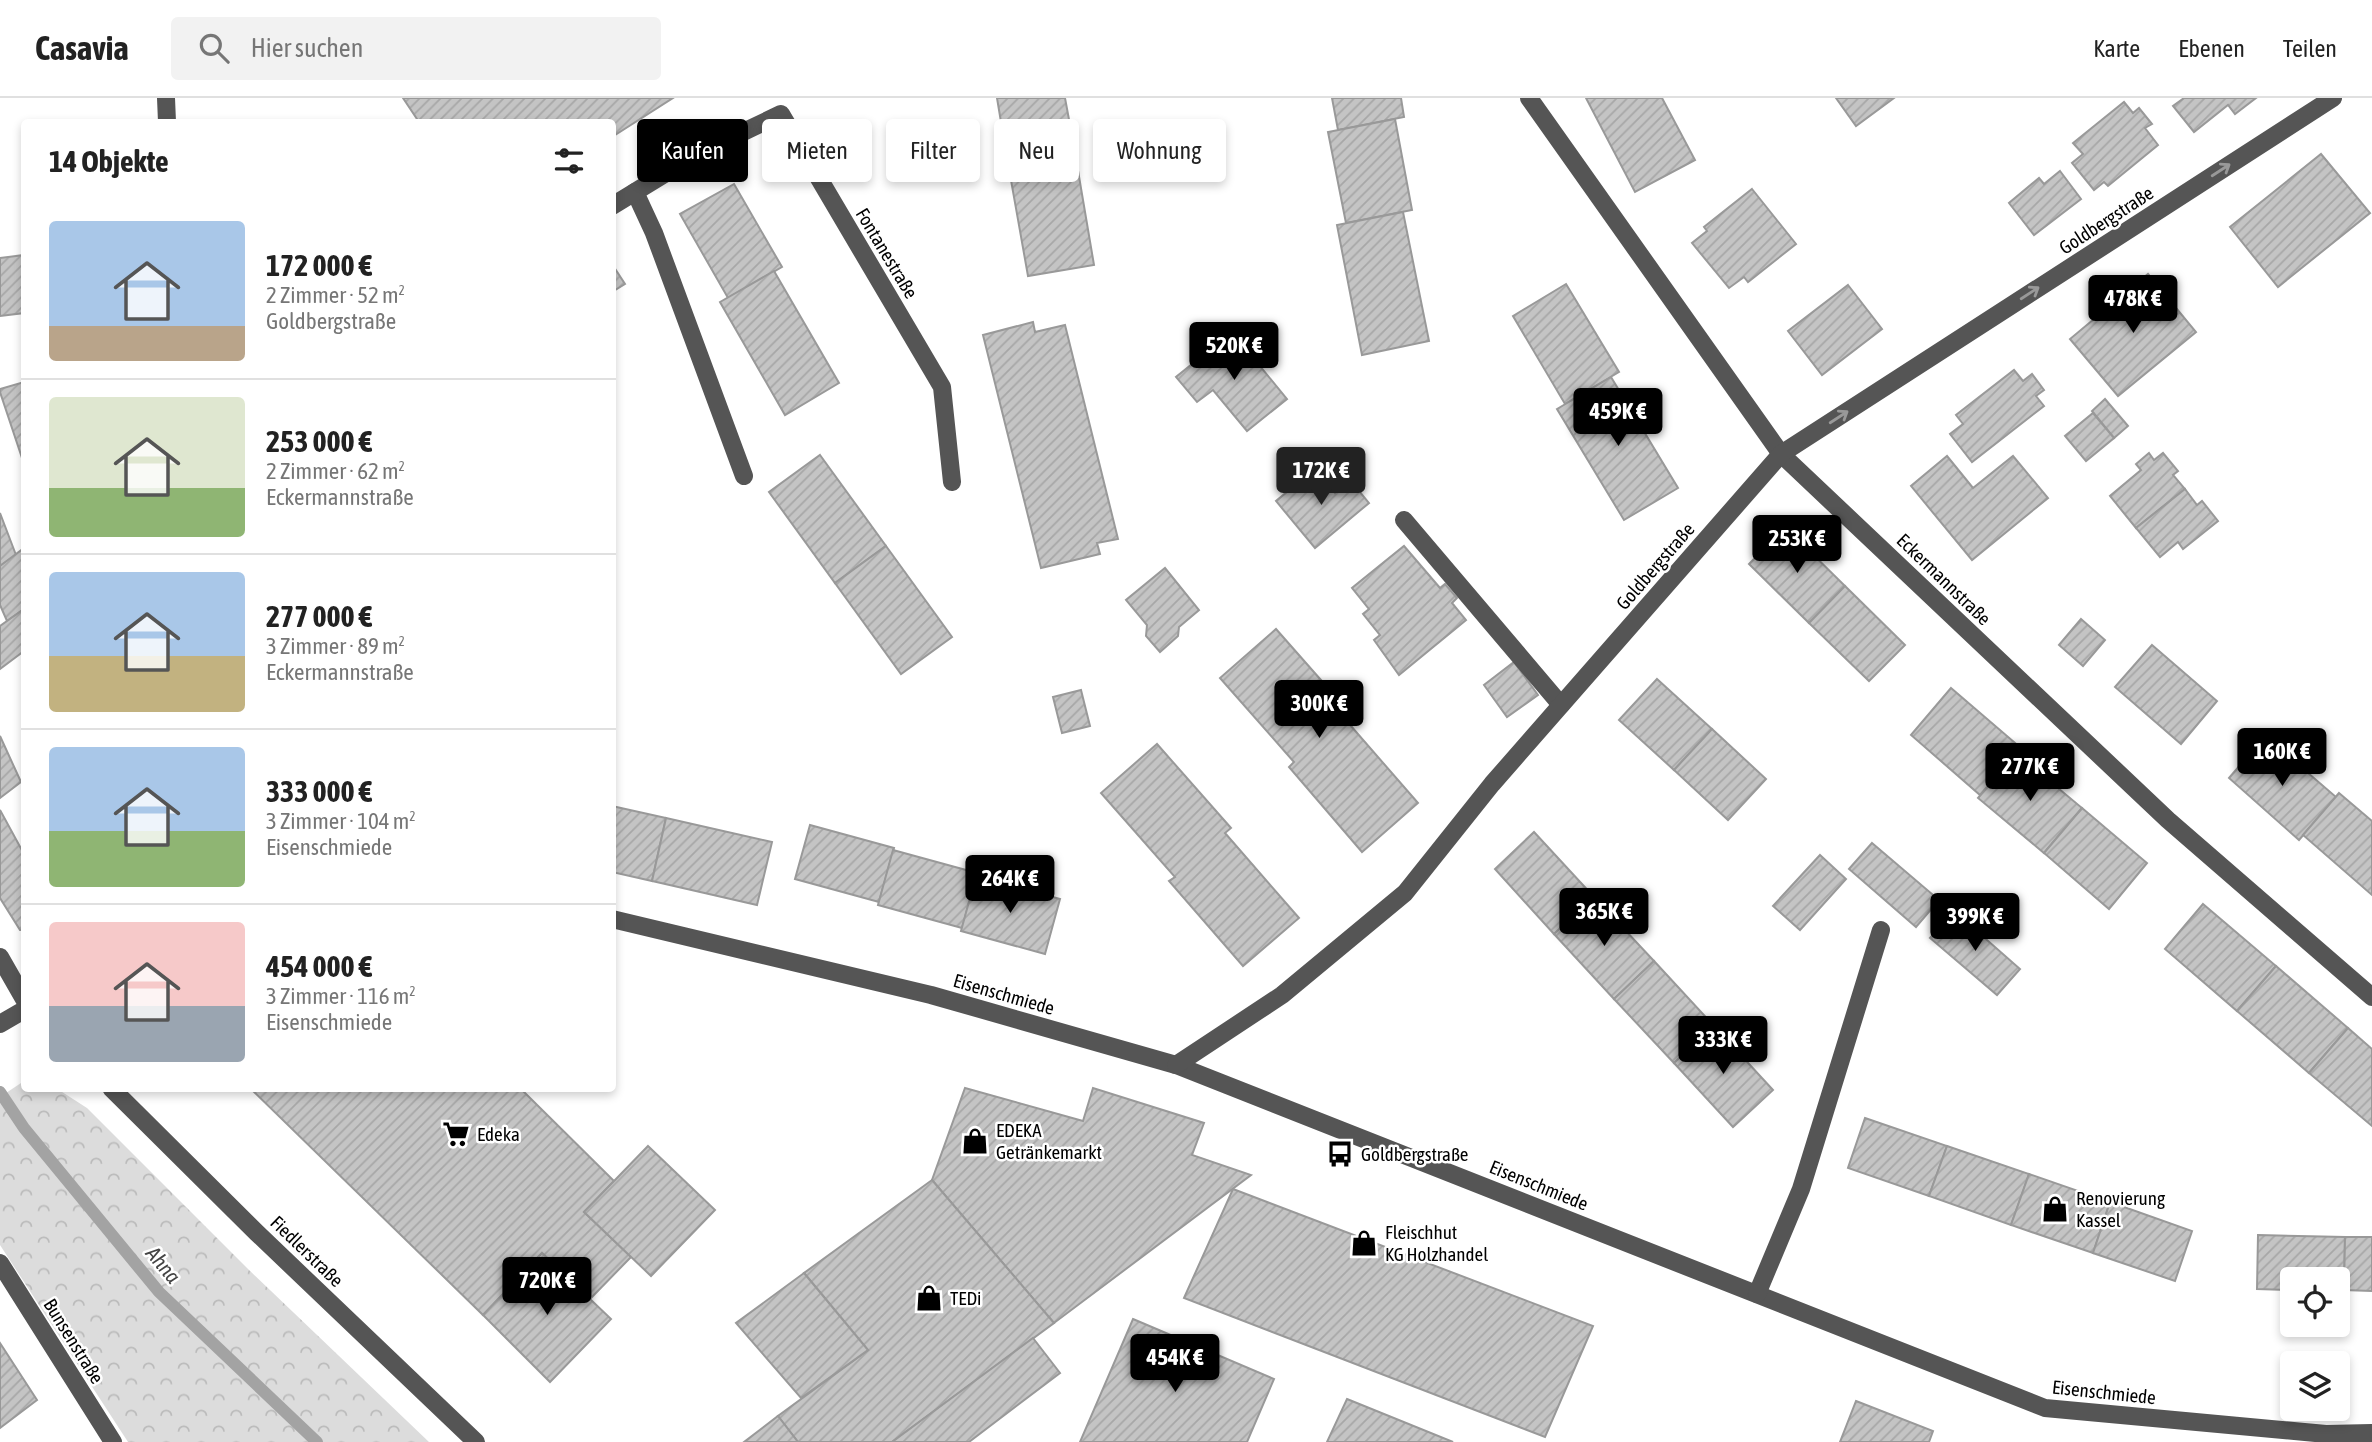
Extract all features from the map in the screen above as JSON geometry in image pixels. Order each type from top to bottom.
[{"type":"street","points":[[166,98],[167,119]]},
{"type":"street","name":"Eckermannstraße","points":[[1529,98],[1782,453],[2168,820],[2372,998]]},
{"type":"street","name":"Goldbergstraße","points":[[1176,1065],[1282,995],[1405,893],[1492,784],[1782,453],[2333,98]]},
{"type":"street","name":"Fontanestraße","points":[[616,204],[697,154],[781,114],[942,387],[952,482]]},
{"type":"street","points":[[635,192],[654,233],[744,476]]},
{"type":"street","points":[[1404,520],[1561,705]]},
{"type":"street","name":"Eisenschmiede","points":[[616,920],[931,995],[1176,1065],[2045,1408],[2326,1438],[2372,1433]]},
{"type":"street","points":[[1757,1294],[1801,1189],[1881,930]]},
{"type":"street","points":[[0,957],[21,994]]},
{"type":"street","name":"Fiedlerstraße","points":[[115,1092],[257,1233],[476,1442]]},
{"type":"street","name":"Bunsenstraße","points":[[0,1263],[113,1442]]},
{"type":"green space","points":[[21,1083],[21,1092],[62,1092],[87,1108],[249,1270],[429,1442],[128,1442],[0,1245],[0,1097]]},
{"type":"building","points":[[403,98],[673,98],[616,134],[616,119],[417,119]]},
{"type":"building","points":[[997,98],[1065,98],[1069,119],[1000,119]]},
{"type":"building","points":[[1332,98],[1401,98],[1404,117],[1338,130]]},
{"type":"building","points":[[1586,98],[1662,98],[1695,160],[1635,192]]},
{"type":"building","points":[[1836,98],[1894,98],[1856,126]]},
{"type":"building","points":[[2184,98],[2256,98],[2235,114],[2228,105],[2194,132],[2173,106]]},
{"type":"building","points":[[2124,102],[2133,113],[2139,108],[2152,124],[2145,128],[2158,145],[2108,186],[2104,182],[2094,190],[2072,163],[2083,154],[2073,143]]},
{"type":"building","points":[[1395,119],[1412,210],[1346,223],[1328,132]]},
{"type":"building","points":[[2321,154],[2370,213],[2278,287],[2230,227]]},
{"type":"building","points":[[2060,171],[2081,199],[2034,235],[2009,203],[2039,178],[2044,184]]},
{"type":"building","points":[[1079,176],[1094,265],[1028,276],[1011,182],[1079,182]]},
{"type":"building","points":[[734,184],[782,267],[728,298],[680,214]]},
{"type":"building","points":[[1752,189],[1796,244],[1748,282],[1744,277],[1729,288],[1692,243],[1707,231],[1704,227]]},
{"type":"building","points":[[1403,212],[1429,341],[1362,355],[1337,225]]},
{"type":"building","points":[[21,255],[21,313],[0,316],[0,258]]},
{"type":"building","points":[[616,270],[625,284],[616,290]]},
{"type":"building","points":[[774,271],[839,383],[785,415],[720,302]]},
{"type":"building","points":[[2148,274],[2196,332],[2118,396],[2070,339]]},
{"type":"building","points":[[1566,284],[1619,372],[1565,404],[1513,316]]},
{"type":"building","points":[[1848,285],[1882,329],[1822,375],[1788,331]]},
{"type":"building","points":[[1033,322],[1035,332],[1065,325],[1118,539],[1097,543],[1100,554],[1041,568],[983,335]]},
{"type":"building","points":[[1232,332],[1287,399],[1247,431],[1213,390],[1197,402],[1176,377]]},
{"type":"building","points":[[2014,370],[2023,381],[2032,374],[2044,390],[2036,396],[2044,406],[1972,462],[1950,434],[1963,424],[1956,415]]},
{"type":"building","points":[[1611,377],[1678,488],[1624,520],[1557,409]]},
{"type":"building","points":[[21,383],[21,455],[0,392],[0,389]]},
{"type":"building","points":[[2105,399],[2128,426],[2114,438],[2092,411]]},
{"type":"building","points":[[2093,413],[2114,438],[2086,461],[2065,436]]},
{"type":"building","points":[[2149,453],[2154,460],[2163,453],[2178,471],[2173,475],[2185,489],[2136,528],[2110,496],[2141,470],[2136,464]]},
{"type":"building","points":[[820,455],[886,546],[835,583],[769,492]]},
{"type":"building","points":[[1947,456],[1973,488],[2013,456],[2048,498],[1972,560],[1911,486]]},
{"type":"building","points":[[1315,469],[1335,493],[1350,480],[1369,503],[1315,548],[1276,501]]},
{"type":"building","points":[[2185,489],[2197,505],[2202,501],[2218,521],[2183,549],[2178,542],[2160,557],[2136,528]]},
{"type":"building","points":[[0,513],[16,555],[0,566]]},
{"type":"building","points":[[1785,527],[1845,586],[1809,623],[1749,564]]},
{"type":"building","points":[[886,546],[952,637],[901,674],[835,583]]},
{"type":"building","points":[[1404,546],[1440,588],[1445,584],[1457,598],[1452,603],[1466,620],[1399,675],[1374,640],[1380,635],[1363,614],[1369,609],[1352,588]]},
{"type":"building","points":[[21,550],[21,611],[7,621],[0,605],[0,566]]},
{"type":"building","points":[[1165,568],[1199,610],[1179,627],[1178,636],[1160,652],[1146,636],[1147,625],[1126,600]]},
{"type":"building","points":[[1845,586],[1905,645],[1869,681],[1809,623]]},
{"type":"building","points":[[21,611],[21,653],[0,669],[0,626]]},
{"type":"building","points":[[2081,619],[2105,640],[2083,666],[2059,645]]},
{"type":"building","points":[[1276,629],[1350,713],[1344,718],[1418,803],[1362,852],[1289,767],[1294,762],[1220,678]]},
{"type":"building","points":[[2152,645],[2217,701],[2181,744],[2115,687]]},
{"type":"building","points":[[1514,662],[1538,695],[1507,717],[1484,685]]},
{"type":"building","points":[[1657,679],[1712,729],[1674,770],[1619,720]]},
{"type":"building","points":[[1951,688],[2021,748],[1980,795],[1911,735]]},
{"type":"building","points":[[1081,690],[1090,726],[1062,733],[1053,697]]},
{"type":"building","points":[[1712,729],[1766,779],[1728,820],[1674,770]]},
{"type":"building","points":[[0,736],[21,782],[0,798]]},
{"type":"building","points":[[2265,736],[2336,797],[2299,840],[2229,778]]},
{"type":"building","points":[[1157,744],[1231,828],[1225,833],[1299,918],[1243,966],[1169,881],[1175,877],[1101,793]]},
{"type":"building","points":[[2016,753],[2082,808],[2044,853],[1978,798]]},
{"type":"building","points":[[2339,793],[2372,821],[2372,895],[2303,835]]},
{"type":"building","points":[[616,807],[666,818],[652,881],[616,873]]},
{"type":"building","points":[[2082,808],[2147,863],[2109,909],[2044,853]]},
{"type":"building","points":[[0,810],[21,848],[21,930],[0,898]]},
{"type":"building","points":[[666,818],[772,842],[757,905],[652,881]]},
{"type":"building","points":[[810,825],[894,848],[879,902],[795,879]]},
{"type":"building","points":[[1534,832],[1594,897],[1554,934],[1495,869]]},
{"type":"building","points":[[1872,843],[1939,900],[1916,927],[1849,869]]},
{"type":"building","points":[[893,850],[977,873],[962,928],[878,905]]},
{"type":"building","points":[[1820,855],[1846,879],[1800,930],[1773,906]]},
{"type":"building","points":[[976,876],[1060,899],[1045,954],[961,931]]},
{"type":"building","points":[[1594,897],[1654,961],[1614,999],[1554,934]]},
{"type":"building","points":[[2203,904],[2276,966],[2237,1011],[2165,949]]},
{"type":"building","points":[[1954,911],[2020,969],[1997,995],[1930,938]]},
{"type":"building","points":[[1654,961],[1714,1026],[1674,1063],[1614,999]]},
{"type":"building","points":[[2276,966],[2348,1028],[2309,1073],[2237,1011]]},
{"type":"building","points":[[1714,1026],[1773,1090],[1733,1127],[1674,1063]]},
{"type":"building","points":[[2348,1028],[2372,1049],[2372,1126],[2309,1073]]},
{"type":"building","points":[[965,1088],[1083,1121],[1093,1088],[1204,1123],[1192,1155],[1251,1175],[1054,1323],[932,1180]]},
{"type":"building","points":[[254,1092],[524,1092],[614,1181],[584,1212],[631,1257],[590,1299],[542,1253],[483,1315]]},
{"type":"building","points":[[1865,1118],[1947,1146],[1929,1196],[1848,1168]]},
{"type":"building","points":[[648,1146],[715,1210],[651,1276],[584,1212]]},
{"type":"building","points":[[1947,1146],[2029,1174],[2011,1225],[1929,1196]]},
{"type":"building","points":[[2029,1174],[2110,1202],[2093,1253],[2011,1225]]},
{"type":"building","name":"TEDi","points":[[932,1180],[1054,1323],[892,1442],[798,1442],[778,1416],[868,1350],[804,1273]]},
{"type":"building","points":[[1233,1189],[1593,1326],[1545,1437],[1184,1298]]},
{"type":"building","points":[[2110,1202],[2192,1231],[2175,1281],[2093,1253]]},
{"type":"building","points":[[2258,1235],[2345,1237],[2344,1267],[2280,1267],[2280,1290],[2257,1289]]},
{"type":"building","points":[[2345,1237],[2372,1237],[2372,1291],[2350,1290],[2350,1267],[2344,1267]]},
{"type":"building","points":[[542,1253],[611,1319],[550,1382],[483,1315]]},
{"type":"building","points":[[804,1273],[868,1350],[801,1398],[736,1323]]},
{"type":"building","points":[[1133,1319],[1274,1379],[1247,1442],[1080,1442]]},
{"type":"building","points":[[1033,1338],[1060,1373],[969,1442],[892,1442]]},
{"type":"building","points":[[0,1343],[37,1400],[0,1428]]},
{"type":"building","points":[[1347,1399],[1453,1442],[1327,1442]]},
{"type":"building","points":[[1856,1401],[1933,1431],[1929,1442],[1840,1442]]},
{"type":"building","points":[[778,1416],[798,1442],[744,1442]]},
{"type":"waterway","name":"Ahna","points":[[0,1092],[24,1128],[159,1292],[317,1442]]},
{"type":"place","name":"Edeka","points":[[456,1134]]},
{"type":"place","name":"EDEKA Getränkemarkt","points":[[975,1141]]},
{"type":"place","name":"Goldbergstraße","points":[[1340,1154]]},
{"type":"place","name":"Renovierung Kassel","points":[[2055,1209]]},
{"type":"place","name":"Fleischhut KG Holzhandel","points":[[1364,1243]]},
{"type":"place","name":"TEDi","points":[[929,1298]]}]
